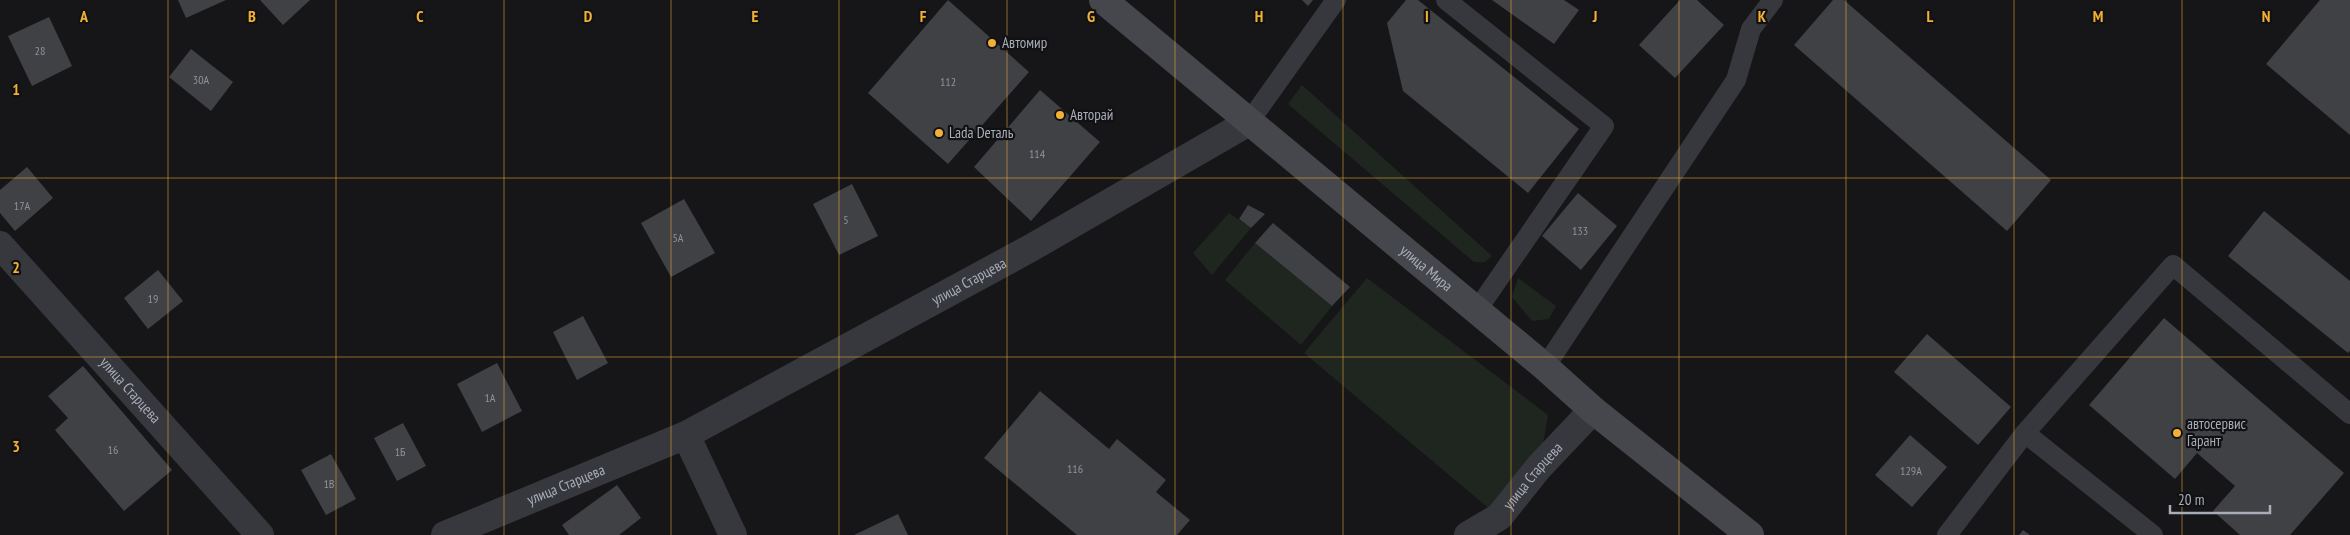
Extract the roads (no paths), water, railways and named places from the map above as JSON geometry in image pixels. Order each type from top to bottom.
[{"type":"main road","name":"улица Мира","points":[[1103,0],[1477,310],[1593,410],[1750,535]]},
{"type":"street","name":"улица Старцева","points":[[445,535],[686,435],[1029,249],[1249,122]]},
{"type":"street","name":"улица Старцева","points":[[0,245],[260,535]]},
{"type":"street","name":"улица Старцева","points":[[1468,535],[1499,517],[1539,467],[1593,410]]},
{"type":"street","points":[[686,435],[733,535]]},
{"type":"lane","points":[[1249,122],[1336,0]]},
{"type":"lane","points":[[1446,0],[1604,126],[1477,310]]},
{"type":"lane","points":[[1545,367],[1736,80],[1751,29],[1773,0]]},
{"type":"lane","points":[[1947,535],[2025,433],[2174,265],[2350,414]]},
{"type":"lane","points":[[2025,433],[2153,535]]},
{"type":"place","name":"Автомир","points":[[992,43]]},
{"type":"place","name":"Авторай","points":[[1060,115]]},
{"type":"place","name":"Lada Dеталь","points":[[939,133]]},
{"type":"place","name":"автосервис Гарант","points":[[2177,433]]}]
